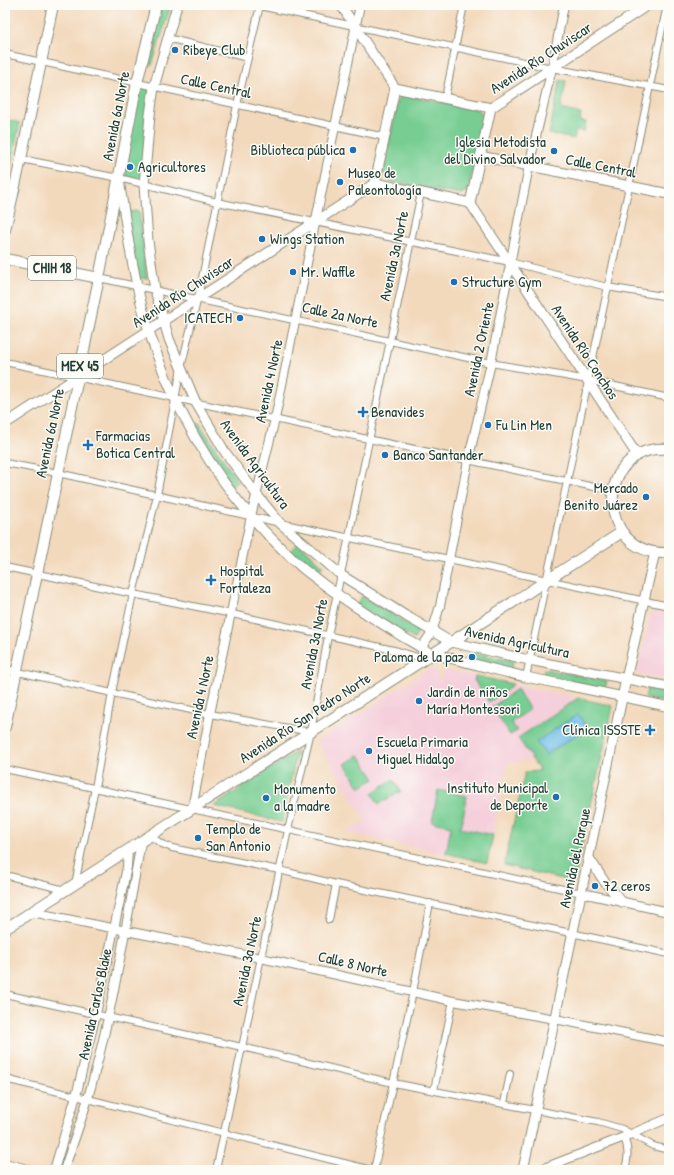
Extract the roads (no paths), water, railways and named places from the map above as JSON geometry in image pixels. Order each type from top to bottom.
[{"type":"main road","points":[[5,230],[53,5]]},
{"type":"main road","name":"Avenida 6a Norte","points":[[5,727],[77,377],[99,278],[138,83],[156,5]]},
{"type":"main road","name":"Avenida Agricultura","points":[[177,5],[154,87],[147,143],[144,185],[148,241],[155,290],[169,340],[196,402],[225,452],[280,523],[341,575],[432,632],[451,642],[529,660],[669,687]]},
{"type":"main road","points":[[342,5],[396,88],[491,108],[470,203],[375,183],[396,88]]},
{"type":"main road","name":"Avenida Río Chuviscar","points":[[491,108],[648,5]]},
{"type":"main road","name":"Calle Central","points":[[480,156],[669,194]]},
{"type":"main road","name":"Avenida Agricultura","points":[[119,178],[137,286],[148,330],[160,362],[176,398],[205,454],[235,497],[269,536],[305,570],[337,594],[397,634],[421,648],[428,657],[448,657],[526,677],[623,696],[669,707]]},
{"type":"main road","name":"Avenida Río Chuviscar","points":[[5,424],[375,183]]},
{"type":"main road","name":"Avenida Río Conchos","points":[[470,203],[637,455]]},
{"type":"main road","name":"Calle 2a Norte","points":[[5,259],[99,278]]},
{"type":"main road","points":[[669,448],[649,450],[637,455],[626,465],[617,477],[613,491],[612,505],[615,519],[622,532],[632,542],[655,552],[669,553]]},
{"type":"main road","name":"Avenida Río San Pedro Norte","points":[[5,929],[622,532]]},
{"type":"main road","name":"Avenida del Parque","points":[[523,1170],[626,679],[655,552]]},
{"type":"main road","points":[[589,858],[607,884],[622,902]]},
{"type":"street","points":[[75,884],[95,788],[112,693],[133,594],[157,495],[181,368],[197,299],[258,5],[552,68],[669,90]]},
{"type":"street","name":"Avenida 4 Norte","points":[[192,808],[251,516],[275,419],[296,321],[360,5]]},
{"type":"street","points":[[445,98],[464,5]]},
{"type":"street","name":"Avenida 2 Oriente","points":[[421,648],[432,632],[440,606],[468,461],[491,363],[529,166],[552,68],[564,5]]},
{"type":"street","points":[[526,677],[667,5]]},
{"type":"street","points":[[167,38],[248,58]]},
{"type":"street","name":"Calle Central","points":[[5,54],[385,137]]},
{"type":"street","points":[[21,159],[119,178],[217,202],[510,262],[607,287],[669,297]]},
{"type":"street","name":"Avenida 3a Norte","points":[[216,1170],[279,870],[311,732],[328,636],[421,193]]},
{"type":"street","name":"Calle 2a Norte","points":[[99,278],[491,363],[588,380],[669,398]]},
{"type":"street","points":[[5,362],[613,491]]},
{"type":"street","points":[[5,463],[58,473],[280,523],[669,606]]},
{"type":"street","points":[[5,567],[232,614],[428,657]]},
{"type":"street","points":[[5,669],[210,714],[311,732]]},
{"type":"street","points":[[5,769],[192,808],[669,912]]},
{"type":"street","points":[[146,839],[172,848],[669,954]]},
{"type":"street","name":"Avenida Carlos Blake","points":[[64,1170],[88,1099],[108,1017],[146,839]]},
{"type":"street","name":"Avenida Carlos Blake","points":[[54,1170],[76,1096],[96,1014],[127,867],[128,850]]},
{"type":"street","points":[[5,875],[65,890]]},
{"type":"street","points":[[329,920],[336,884]]},
{"type":"street","points":[[5,1080],[76,1096],[373,1170],[413,992],[430,903]]},
{"type":"street","name":"Calle 8 Norte","points":[[32,912],[261,958],[453,1001],[555,1019],[669,1042]]},
{"type":"street","points":[[5,994],[242,1047],[393,1083],[598,1122],[622,1129],[628,1136],[653,1146],[669,1150]]},
{"type":"street","points":[[434,1090],[453,1001]]},
{"type":"street","points":[[504,1103],[510,1074]]},
{"type":"street","points":[[539,1170],[628,1136],[669,1118]]},
{"type":"street","points":[[625,1170],[628,1152],[628,1136]]},
{"type":"street","points":[[5,1162],[35,1170]]},
{"type":"water","points":[[578,714],[587,728],[546,755],[536,742]]},
{"type":"place","name":"Ribeye Club","points":[[175,50]]},
{"type":"place","name":"Biblioteca pública","points":[[353,150]]},
{"type":"place","name":"Iglesia Metodista del Divino Salvador","points":[[554,151]]},
{"type":"place","name":"Agricultores","points":[[130,167]]},
{"type":"place","name":"Museo de Paleontología","points":[[340,182]]},
{"type":"place","name":"Wings Station","points":[[262,239]]},
{"type":"place","name":"Mr. Waffle","points":[[293,272]]},
{"type":"place","name":"Structure Gym","points":[[454,282]]},
{"type":"place","name":"ICATECH","points":[[240,318]]},
{"type":"place","name":"Benavides","points":[[363,412]]},
{"type":"place","name":"Fu Lin Men","points":[[488,425]]},
{"type":"place","name":"Farmacias Botica Central","points":[[88,445]]},
{"type":"place","name":"Banco Santander","points":[[385,455]]},
{"type":"place","name":"Mercado Benito Juárez","points":[[646,497]]},
{"type":"place","name":"Hospital Fortaleza","points":[[211,580]]},
{"type":"place","name":"Paloma de la paz","points":[[472,657]]},
{"type":"place","name":"Jardín de niños María Montessori","points":[[419,701]]},
{"type":"place","name":"Clínica ISSSTE","points":[[650,730]]},
{"type":"place","name":"Escuela Primaria Miguel Hidalgo","points":[[369,751]]},
{"type":"place","name":"Instituto Municipal de Deporte","points":[[556,797]]},
{"type":"place","name":"Monumento a la madre","points":[[266,798]]},
{"type":"place","name":"Templo de San Antonio","points":[[198,838]]},
{"type":"place","name":"72 ceros","points":[[595,886]]}]
